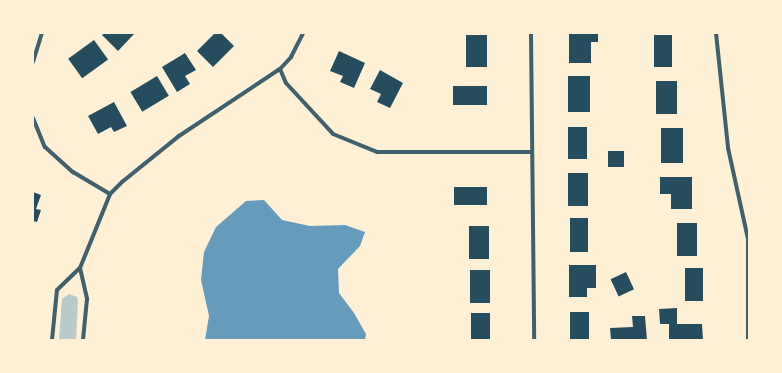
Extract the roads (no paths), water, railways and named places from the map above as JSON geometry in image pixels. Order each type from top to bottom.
[{"type":"street","points":[[33,62],[42,33]]},
{"type":"street","points":[[52,340],[57,290],[80,268],[110,194],[122,182],[179,136],[280,69],[291,57],[303,33]]},
{"type":"street","points":[[531,33],[534,340]]},
{"type":"street","points":[[716,33],[728,148],[748,239],[748,340]]},
{"type":"street","points":[[280,69],[286,83],[333,134],[377,152],[532,152]]},
{"type":"street","points":[[33,118],[44,147],[73,172],[110,194]]},
{"type":"street","points":[[80,268],[87,299],[83,340]]},
{"type":"water","points":[[264,200],[282,220],[310,226],[345,225],[365,232],[360,246],[338,269],[339,293],[354,313],[366,334],[365,340],[205,340],[209,316],[201,280],[204,252],[216,227],[246,201]]}]
